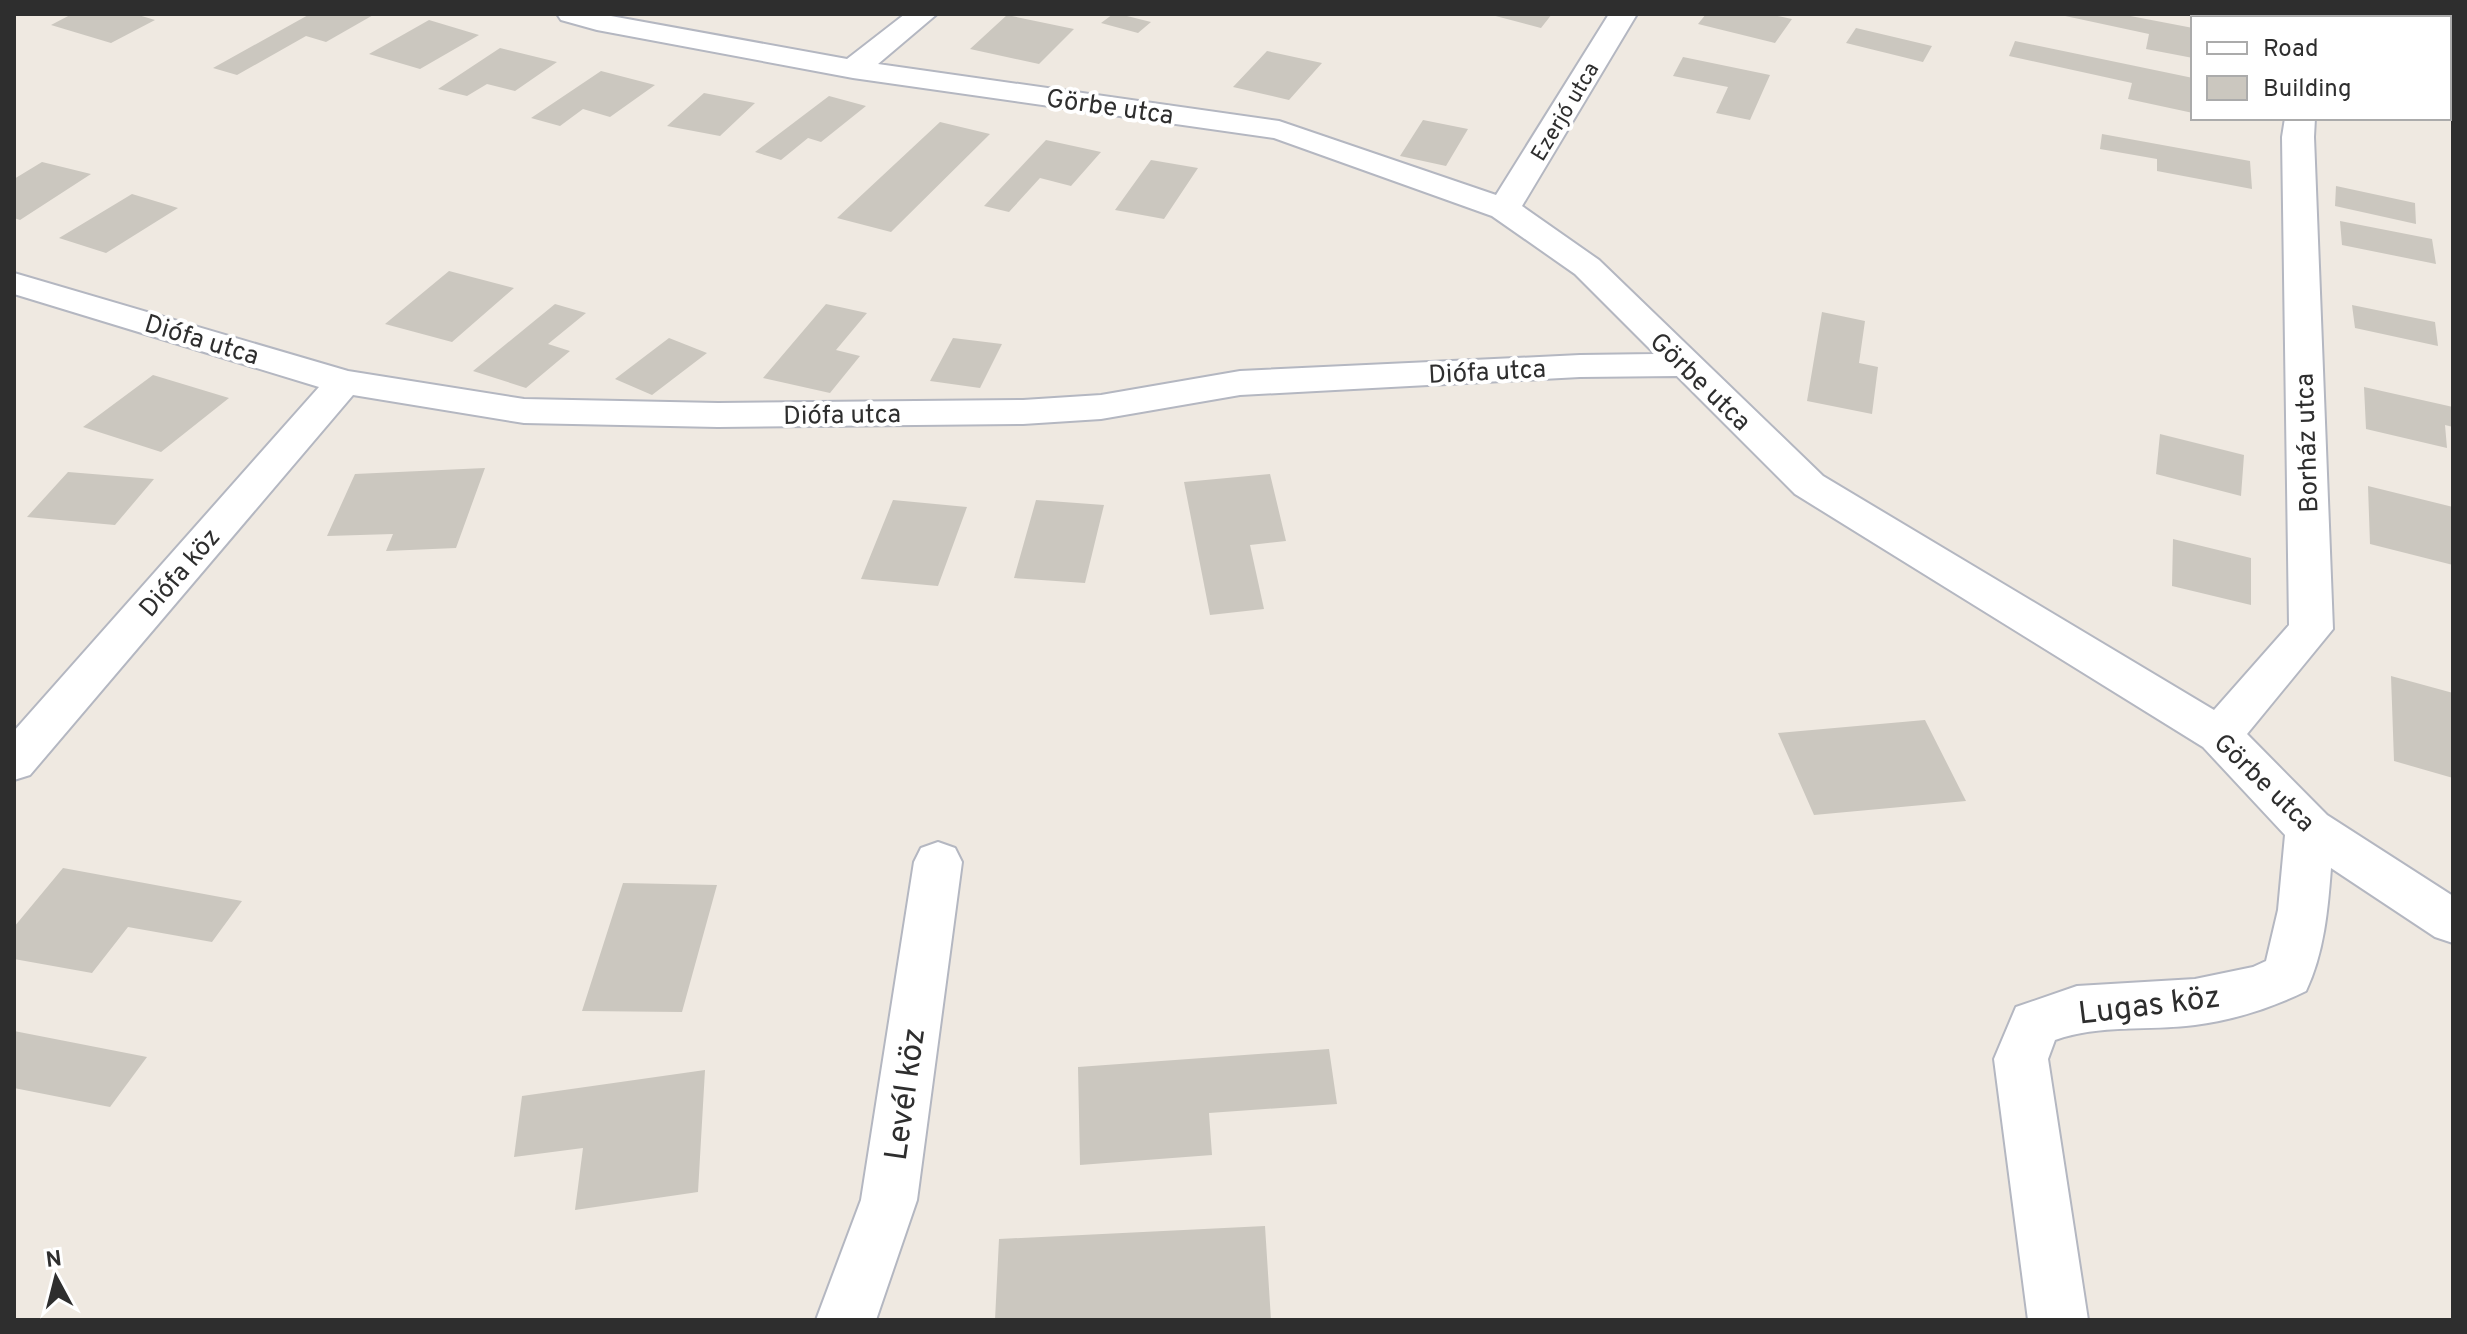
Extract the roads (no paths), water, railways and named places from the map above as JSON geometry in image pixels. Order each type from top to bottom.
[{"type":"street","name":"Görbe utca","points":[[571,14],[597,22],[853,69],[1279,130],[1504,209],[1587,267],[1809,485],[2219,735],[2310,829],[2453,922]]},
{"type":"street","points":[[853,69],[923,14]]},
{"type":"street","name":"Ezerjó utca","points":[[1504,209],[1623,14]]},
{"type":"street","name":"Borház utca","points":[[2219,735],[2311,629],[2300,120]]},
{"type":"street","name":"Diófa utca","points":[[14,283],[344,382],[524,411],[718,415],[993,412],[1101,407],[1240,383],[1580,366],[1684,365]]},
{"type":"street","name":"Diófa köz","points":[[14,762],[344,382]]},
{"type":"street","name":"Lugas köz","points":[[2058,1320],[2021,1059],[2035,1024],[2077,1009],[2195,1002],[2260,988],[2288,975],[2298,942],[2310,829]]},
{"type":"street","name":"Levél köz","points":[[846,1320],[889,1200],[938,862]]}]
